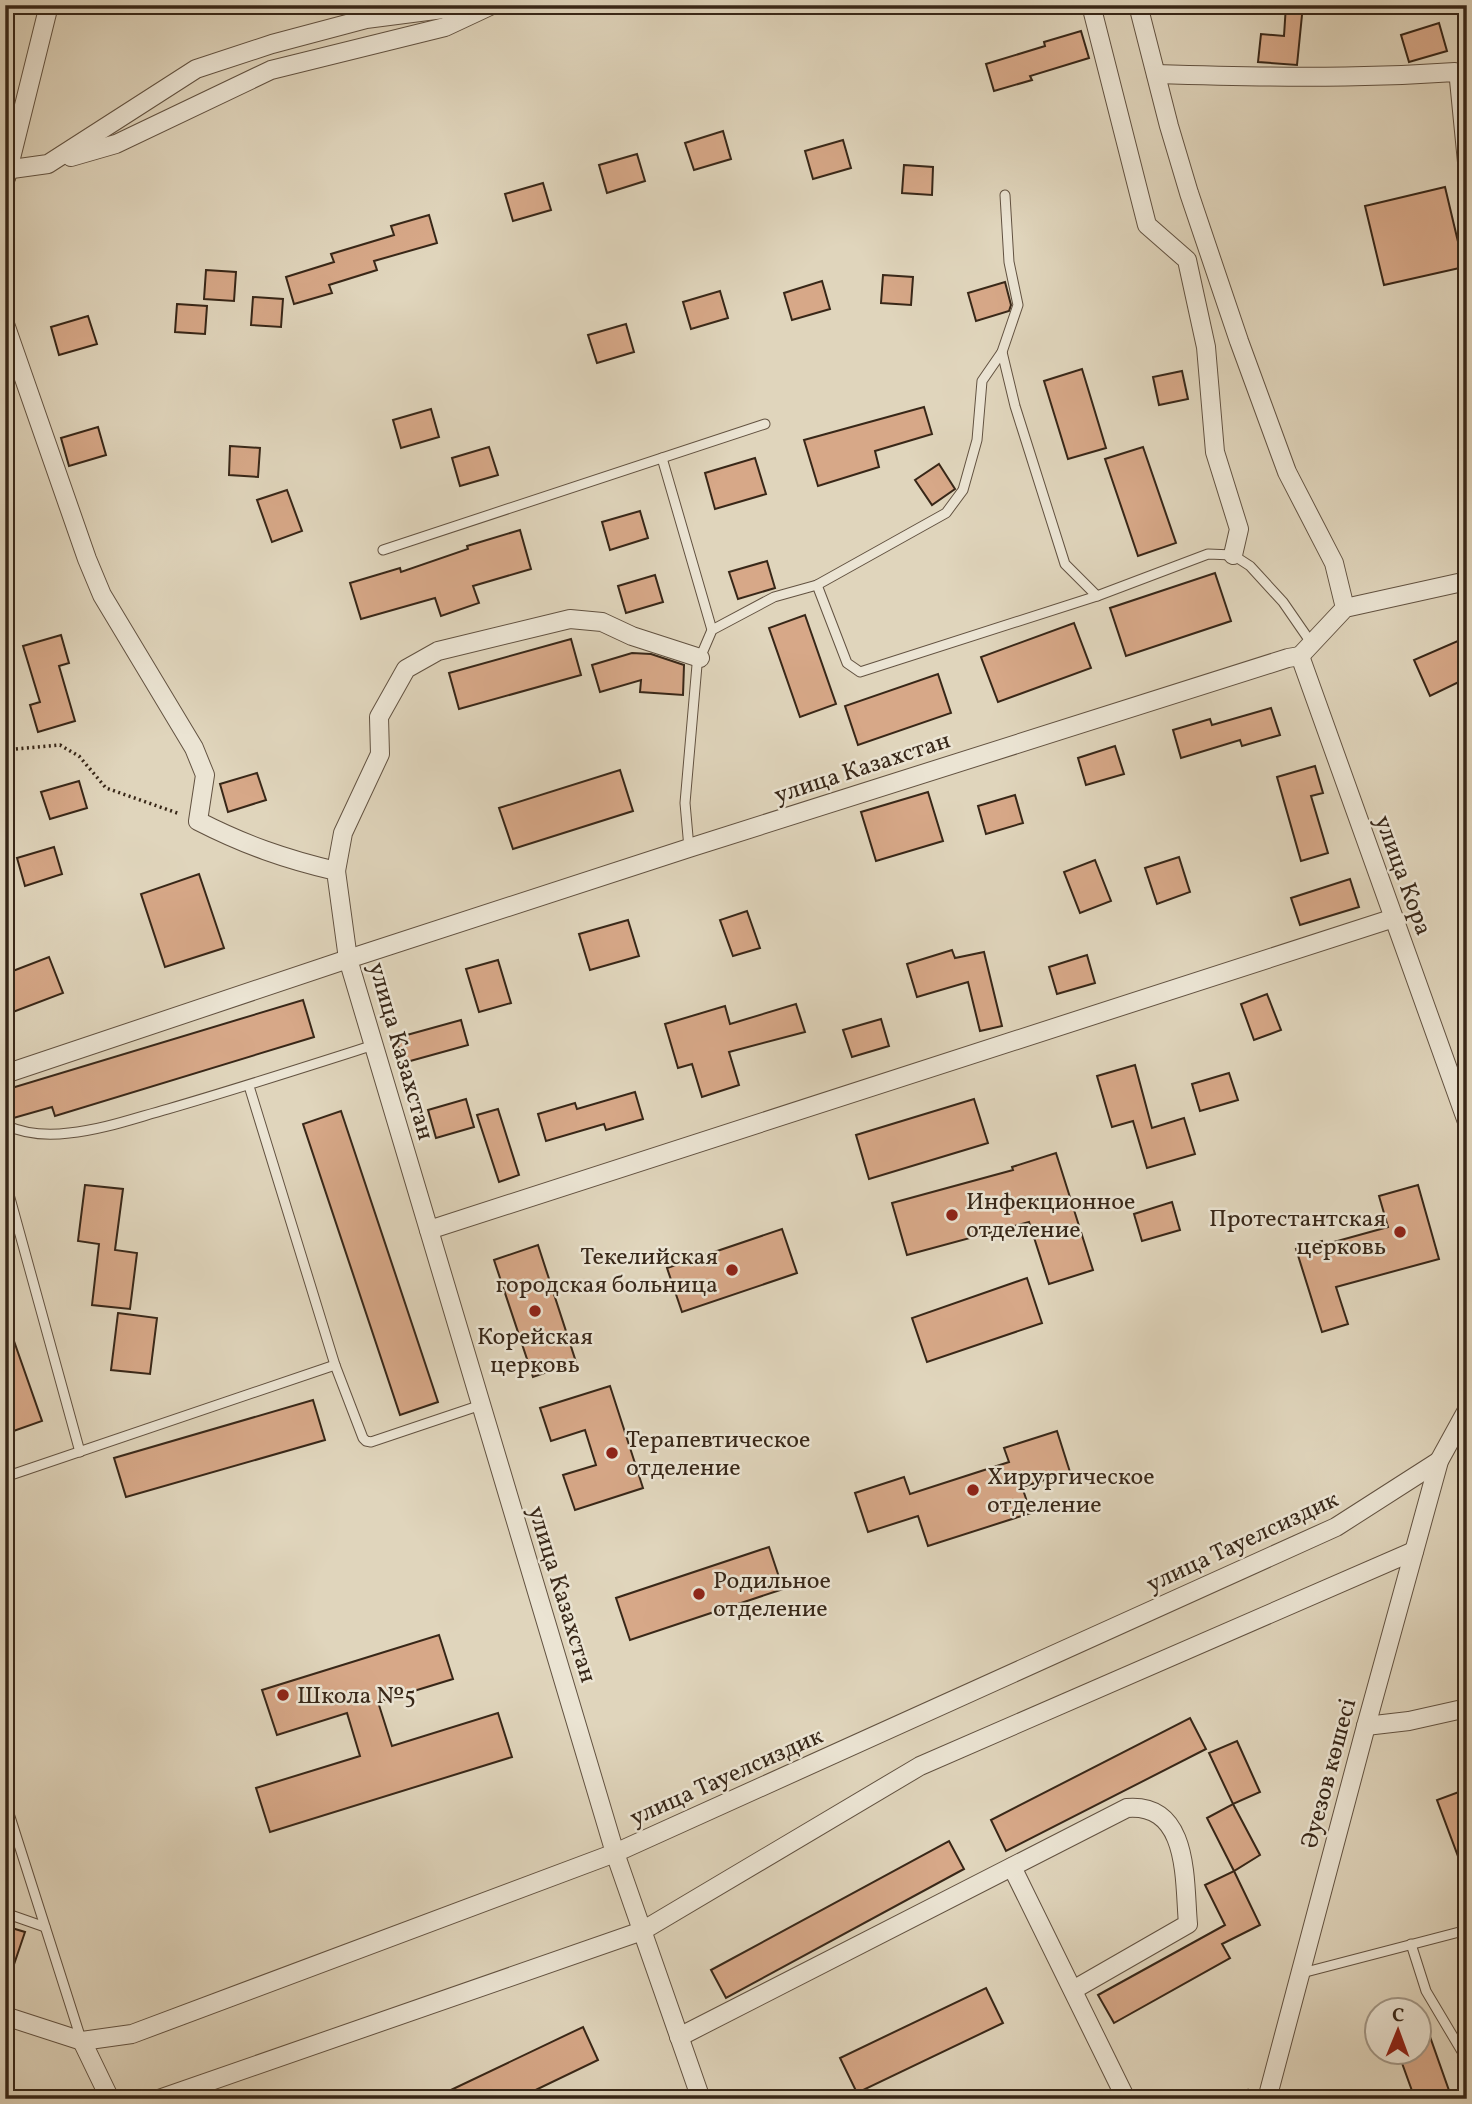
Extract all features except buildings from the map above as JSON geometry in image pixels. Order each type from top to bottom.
[{"type":"street","points":[[49,5],[6,173],[116,144],[271,70],[445,27],[492,5]]},
{"type":"street","points":[[363,5],[399,15]]},
{"type":"street","points":[[48,164],[196,69],[272,44],[366,19],[474,5]]},
{"type":"street","points":[[1091,5],[1147,225],[1188,260],[1206,347],[1215,452],[1239,529],[1233,555]]},
{"type":"street","points":[[1138,5],[1189,193],[1239,341],[1287,472],[1334,562],[1345,608]]},
{"type":"street","points":[[1156,74],[1330,77],[1455,72],[1458,73],[1459,80],[1467,162]]},
{"type":"street","points":[[5,324],[102,595],[194,748],[205,775],[198,821],[287,859],[336,871]]},
{"type":"street","points":[[1300,653],[1345,608],[1467,581]]},
{"type":"street","points":[[5,1074],[348,960],[336,871],[343,833],[380,754],[379,717],[406,668],[438,652],[570,620],[602,622],[632,636],[700,658]]},
{"type":"street","name":"улица Казахстан","points":[[701,2099],[615,1853],[348,960],[1300,653]]},
{"type":"street","name":"улица Кора","points":[[1300,653],[1467,1122]]},
{"type":"street","points":[[429,1230],[1394,918]]},
{"type":"street","points":[[1439,1461],[1467,1410]]},
{"type":"street","name":"улица Тауелсиздик","points":[[5,2016],[82,2041],[132,2034],[615,1853],[1336,1527],[1439,1461]]},
{"type":"street","name":"Әуезов көшесі","points":[[1267,2099],[1439,1461]]},
{"type":"street","points":[[159,2099],[642,1931],[920,1766],[1414,1550]]},
{"type":"street","points":[[1366,1726],[1409,1721],[1467,1708]]},
{"type":"street","points":[[679,2037],[1127,1808],[1140,1807],[1161,1814],[1181,1843],[1188,1924],[1073,1990]]},
{"type":"street","points":[[1012,1867],[1126,2099]]},
{"type":"street","points":[[82,2041],[110,2099]]},
{"type":"lane","points":[[689,848],[685,803],[697,665],[712,630],[774,597],[817,585],[946,513],[963,490],[977,440],[982,381],[1002,352],[1018,304],[1009,262],[1005,195]]},
{"type":"lane","points":[[1002,352],[1015,406],[1065,564],[1097,596]]},
{"type":"lane","points":[[383,550],[765,424]]},
{"type":"lane","points":[[662,458],[712,630]]},
{"type":"lane","points":[[817,585],[848,663],[860,672],[1097,596],[1208,554],[1233,555],[1250,566],[1283,602],[1300,653]]},
{"type":"lane","points":[[5,1125],[27,1133],[69,1133],[108,1125],[248,1086],[374,1045]]},
{"type":"lane","points":[[248,1086],[335,1365],[366,1441],[481,1405]]},
{"type":"lane","points":[[5,1180],[80,1452]]},
{"type":"lane","points":[[5,1477],[335,1365]]},
{"type":"lane","points":[[5,1801],[82,2041]]},
{"type":"lane","points":[[5,1913],[46,1927]]},
{"type":"lane","points":[[1302,1973],[1467,1930]]},
{"type":"lane","points":[[1411,1944],[1426,1990],[1467,2060]]},
{"type":"path","points":[[5,750],[60,745],[79,756],[106,788],[198,821]]},
{"type":"place","name":"Инфекционное отделение","points":[[952,1215]]},
{"type":"place","name":"Протестантская церковь","points":[[1400,1232]]},
{"type":"place","name":"Текелийская городская больница","points":[[732,1270]]},
{"type":"place","name":"Корейская церковь","points":[[535,1311]]},
{"type":"place","name":"Терапевтическое отделение","points":[[612,1453]]},
{"type":"place","name":"Хирургическое отделение","points":[[973,1490]]},
{"type":"place","name":"Родильное отделение","points":[[699,1594]]},
{"type":"place","name":"Школа №5","points":[[283,1695]]}]
